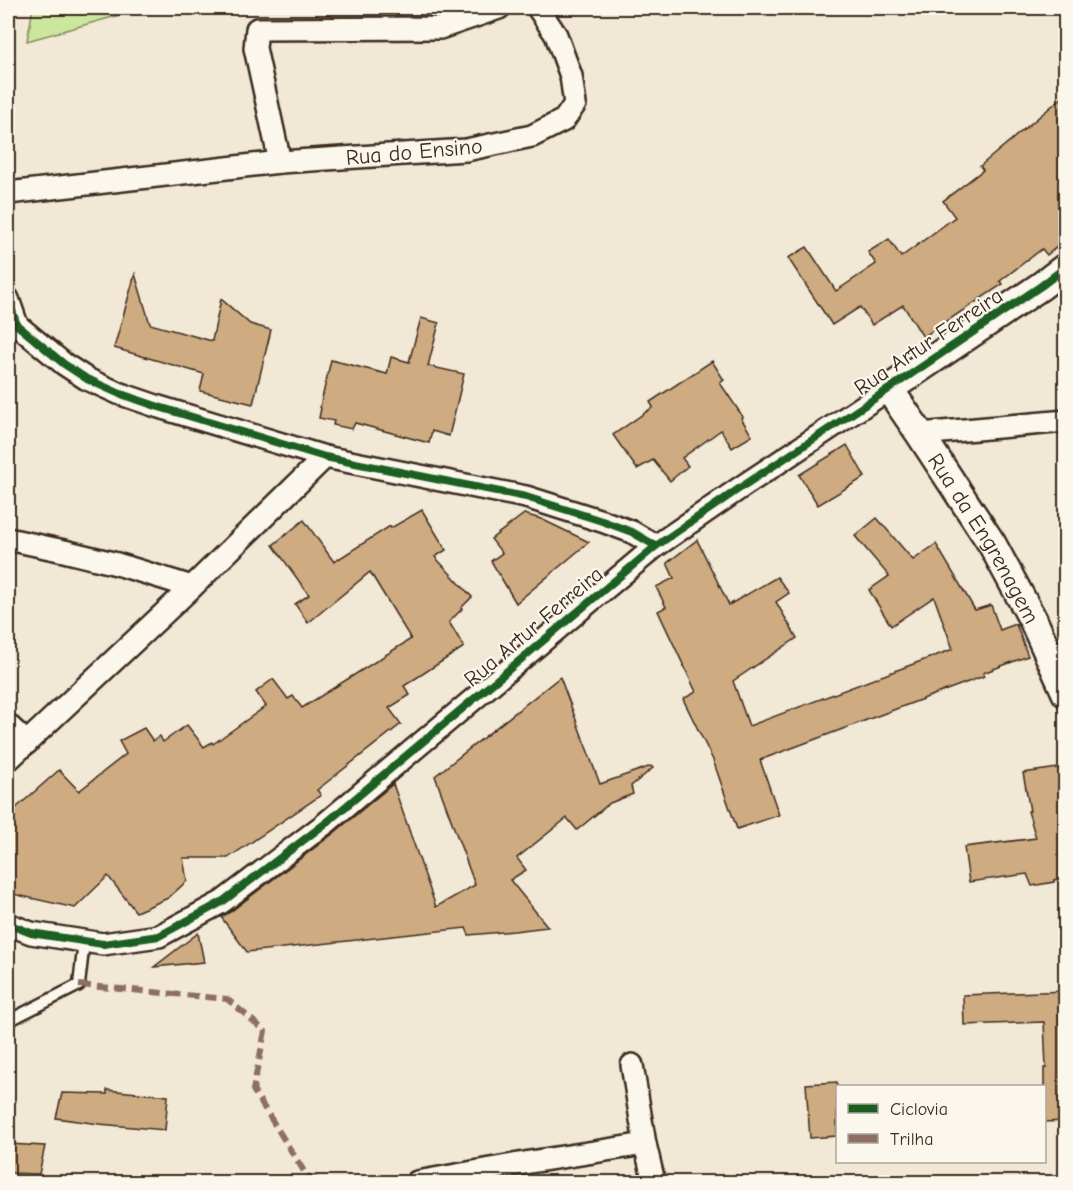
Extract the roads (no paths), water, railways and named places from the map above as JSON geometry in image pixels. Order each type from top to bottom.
[{"type":"street","points":[[280,162],[255,48],[257,29],[440,28],[499,8]]},
{"type":"street","name":"Rua do Ensino","points":[[8,193],[280,162],[466,150],[532,136],[564,120],[575,104],[571,76],[556,34],[538,8]]},
{"type":"street","name":"Rua Artur Ferreira","points":[[8,924],[31,933],[103,944],[159,936],[222,902],[326,823],[656,546],[1041,286],[1065,267]]},
{"type":"street","points":[[8,298],[17,325],[64,364],[87,379],[118,393],[325,457],[526,497],[622,528],[656,546]]},
{"type":"street","name":"Rua da Engrenagem","points":[[889,389],[992,544],[1033,620],[1065,693]]},
{"type":"street","points":[[920,434],[1065,421]]},
{"type":"street","points":[[8,760],[192,587],[325,457]]},
{"type":"street","points":[[8,539],[117,564],[192,587]]},
{"type":"street","points":[[8,725],[27,742]]},
{"type":"street","points":[[632,1065],[645,1144],[654,1182]]},
{"type":"street","points":[[417,1182],[645,1144]]},
{"type":"street","points":[[520,1182],[530,1162]]},
{"type":"lane","points":[[8,1021],[79,985],[84,941]]}]
